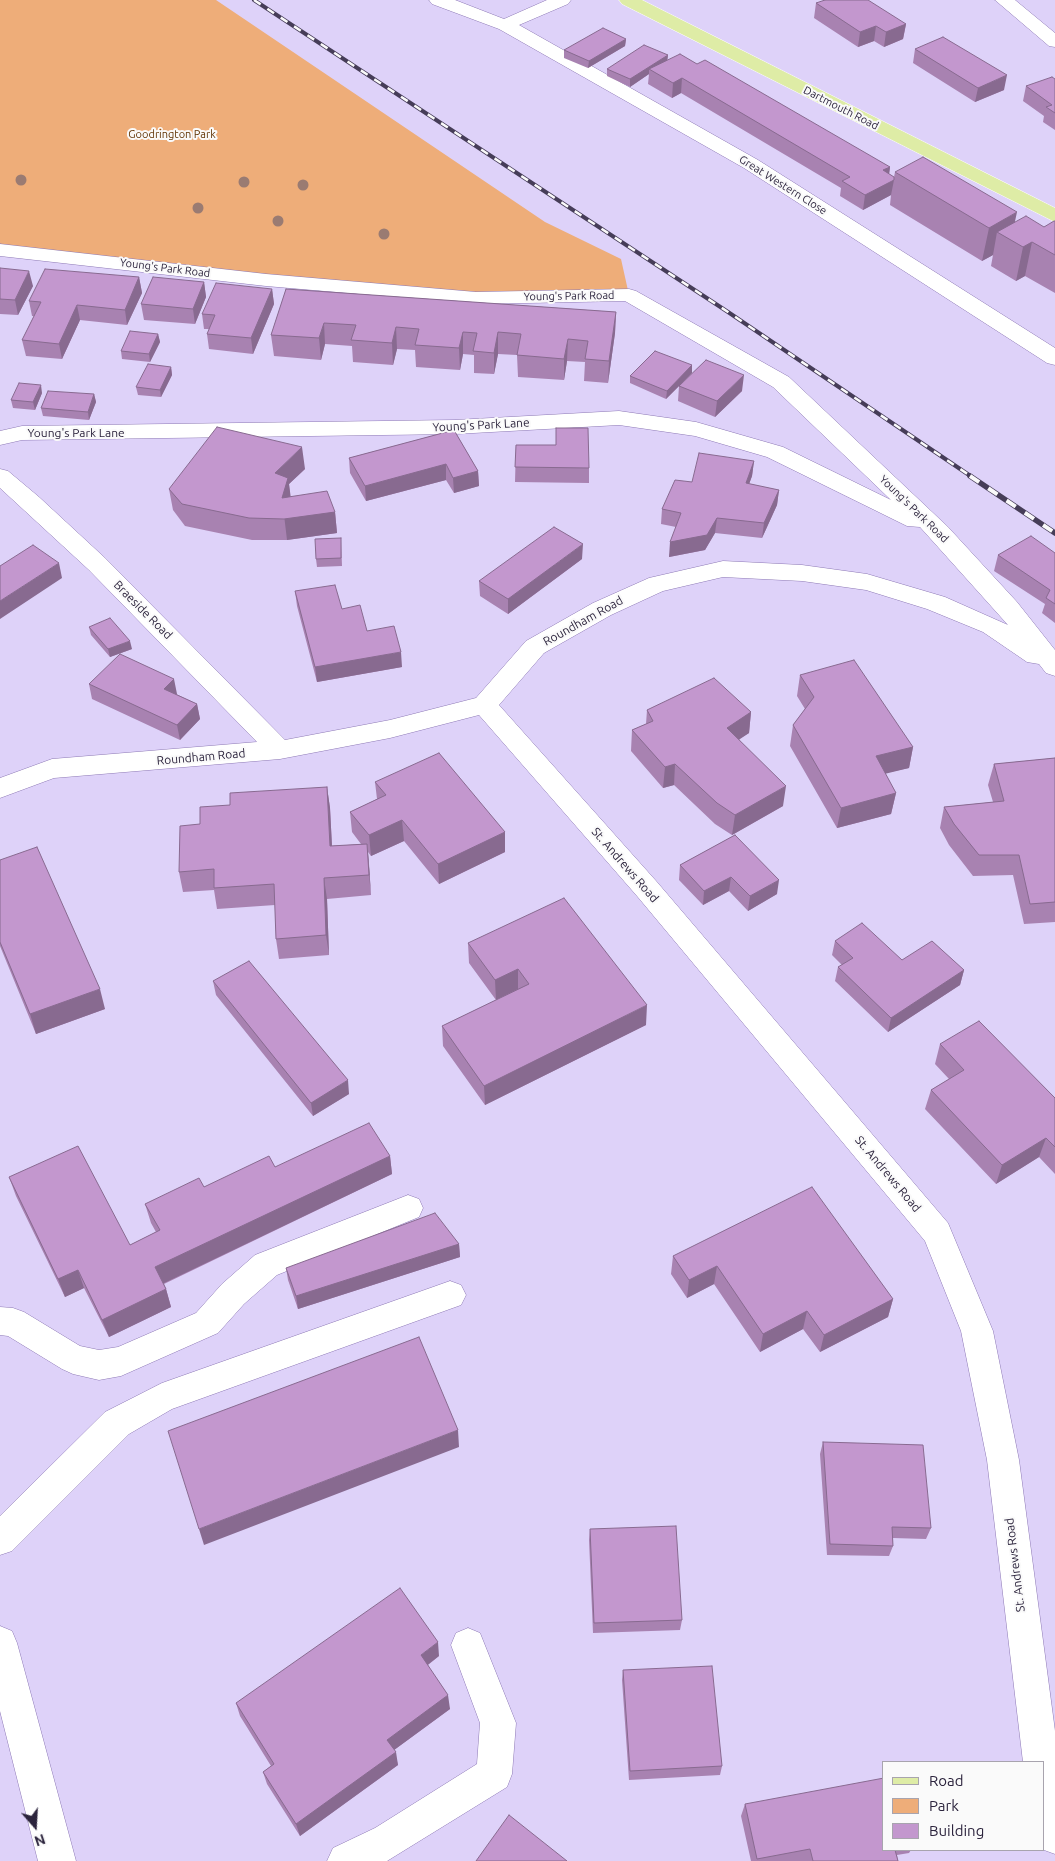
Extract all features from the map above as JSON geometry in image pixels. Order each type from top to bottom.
[{"type":"main road","name":"Dartmouth Road","points":[[628,0],[1055,216]]},
{"type":"street","name":"Great Western Close","points":[[438,0],[505,25],[751,164],[1055,358]]},
{"type":"street","points":[[505,25],[562,0]]},
{"type":"street","points":[[1004,0],[1055,42]]},
{"type":"street","name":"Young's Park Road","points":[[0,250],[266,280],[476,298],[629,295],[781,382],[940,533],[1008,608],[1055,668]]},
{"type":"street","name":"Young's Park Lane","points":[[0,438],[22,433],[311,431],[455,427],[619,418],[696,429],[775,452],[940,533]]},
{"type":"street","name":"Braeside Road","points":[[0,476],[31,502],[97,564],[280,750]]},
{"type":"street","name":"Roundham Road","points":[[0,788],[52,769],[280,750],[390,729],[484,705],[535,648],[602,609],[657,584],[723,569],[802,573],[867,582],[936,603],[992,626],[1055,668]]},
{"type":"street","name":"St. Andrews Road","points":[[484,705],[647,889],[936,1233],[978,1331],[1003,1460],[1041,1761]]},
{"type":"street","points":[[0,1321],[13,1322],[74,1358],[99,1365],[121,1361],[207,1323],[233,1294],[266,1265],[408,1208]]},
{"type":"street","points":[[0,1539],[117,1423],[162,1398],[450,1295]]},
{"type":"street","points":[[0,1643],[58,1861]]},
{"type":"street","points":[[346,1861],[388,1841],[494,1774],[498,1723],[468,1645]]},
{"type":"street","points":[[1045,1787],[1055,1836]]},
{"type":"green space","name":"Goodrington Park","points":[[0,0],[216,0],[545,222],[621,259],[629,295],[476,298],[0,250]]},
{"type":"building","points":[[825,0],[868,0],[906,24],[886,32],[876,26],[860,32],[816,3]]},
{"type":"building","points":[[603,28],[626,39],[589,61],[564,50]]},
{"type":"building","points":[[943,37],[1007,75],[978,88],[915,49]]},
{"type":"building","points":[[644,45],[668,55],[630,79],[607,69]]},
{"type":"building","points":[[680,54],[697,64],[705,60],[890,167],[883,170],[894,177],[894,180],[865,195],[842,181],[850,177],[682,78],[673,83],[649,69]]},
{"type":"building","points":[[1052,77],[1055,79],[1055,113],[1046,107],[1052,105],[1026,86]]},
{"type":"building","points":[[923,157],[1017,212],[989,228],[895,172]]},
{"type":"building","points":[[1026,216],[1044,227],[1055,221],[1055,255],[1032,242],[1023,247],[997,232]]},
{"type":"building","points":[[0,268],[29,271],[15,300],[0,299]]},
{"type":"building","points":[[45,269],[139,277],[125,310],[77,305],[59,344],[22,340],[41,302],[29,301]]},
{"type":"building","points":[[153,277],[204,282],[193,309],[141,304]]},
{"type":"building","points":[[216,283],[272,289],[251,338],[207,334],[215,315],[202,314]]},
{"type":"building","points":[[286,289],[616,312],[609,361],[585,359],[588,341],[568,339],[564,359],[517,355],[521,334],[498,332],[494,353],[473,351],[477,333],[463,332],[459,348],[415,345],[419,329],[396,327],[392,343],[351,340],[356,325],[324,323],[319,338],[271,335]]},
{"type":"building","points":[[130,331],[158,334],[149,354],[121,351]]},
{"type":"building","points":[[655,351],[692,365],[667,391],[630,376]]},
{"type":"building","points":[[706,360],[744,375],[717,401],[679,386]]},
{"type":"building","points":[[148,364],[171,367],[160,390],[136,387]]},
{"type":"building","points":[[19,383],[41,385],[33,402],[11,400]]},
{"type":"building","points":[[48,391],[94,394],[88,412],[41,408]]},
{"type":"building","points":[[217,427],[302,447],[275,473],[288,478],[282,498],[327,491],[335,512],[284,519],[249,518],[182,504],[169,489]]},
{"type":"building","points":[[556,428],[588,428],[589,468],[515,467],[516,445],[556,445]]},
{"type":"building","points":[[454,430],[478,471],[453,478],[446,464],[365,486],[349,458]]},
{"type":"building","points":[[699,453],[754,461],[746,483],[779,490],[764,523],[717,518],[707,535],[670,542],[681,513],[662,509],[675,480],[692,482]]},
{"type":"building","points":[[554,527],[583,544],[508,599],[479,581]]},
{"type":"building","points":[[1031,536],[1055,553],[1055,604],[1046,598],[1050,590],[998,555]]},
{"type":"building","points":[[341,538],[341,558],[316,559],[315,539]]},
{"type":"building","points":[[33,545],[59,563],[0,601],[0,566]]},
{"type":"building","points":[[335,585],[342,609],[360,605],[367,631],[394,626],[401,652],[315,667],[295,591]]},
{"type":"building","points":[[110,618],[130,641],[108,649],[89,627]]},
{"type":"building","points":[[120,654],[174,679],[164,689],[197,704],[177,725],[89,684]]},
{"type":"building","points":[[854,660],[913,747],[876,756],[896,793],[841,808],[793,725],[814,697],[800,675]]},
{"type":"building","points":[[714,678],[751,712],[727,728],[786,786],[735,815],[717,803],[675,764],[665,767],[632,730],[653,721],[647,710]]},
{"type":"building","points":[[439,753],[505,832],[438,864],[402,820],[369,835],[350,812],[386,795],[375,782]]},
{"type":"building","points":[[1055,758],[1055,902],[1030,904],[1019,855],[979,855],[954,824],[944,807],[1004,801],[994,764]]},
{"type":"building","points":[[327,787],[330,846],[367,844],[369,875],[324,878],[326,935],[276,939],[274,884],[214,888],[214,869],[179,872],[180,826],[200,824],[200,807],[230,805],[230,793]]},
{"type":"building","points":[[735,835],[779,880],[750,896],[731,877],[704,891],[680,865]]},
{"type":"building","points":[[37,847],[100,989],[30,1014],[0,942],[0,860]]},
{"type":"building","points":[[564,898],[647,1005],[484,1086],[442,1026],[529,984],[518,969],[495,980],[468,943]]},
{"type":"building","points":[[862,923],[902,960],[932,941],[964,970],[891,1018],[838,967],[853,958],[835,941]]},
{"type":"building","points":[[249,961],[348,1080],[311,1103],[213,981]]},
{"type":"building","points":[[979,1021],[1055,1098],[1055,1147],[1046,1138],[1002,1165],[931,1090],[964,1070],[940,1044]]},
{"type":"building","points":[[369,1123],[390,1156],[155,1267],[166,1289],[102,1320],[78,1270],[58,1279],[9,1177],[78,1146],[130,1245],[160,1230],[145,1204],[199,1178],[204,1187],[269,1156],[275,1167]]},
{"type":"building","points":[[812,1187],[893,1299],[824,1335],[807,1311],[763,1334],[717,1266],[689,1280],[673,1256]]},
{"type":"building","points":[[435,1213],[459,1244],[296,1296],[286,1268]]},
{"type":"building","points":[[419,1337],[458,1430],[199,1529],[168,1431]]},
{"type":"building","points":[[823,1442],[923,1445],[931,1528],[892,1527],[893,1546],[830,1544]]},
{"type":"building","points":[[676,1526],[682,1620],[594,1623],[590,1529]]},
{"type":"building","points":[[400,1588],[438,1642],[421,1655],[448,1695],[387,1740],[396,1752],[296,1824],[263,1772],[274,1764],[236,1703]]},
{"type":"building","points":[[712,1666],[722,1766],[630,1771],[623,1670]]},
{"type":"building","points":[[882,1778],[882,1851],[895,1851],[898,1861],[813,1861],[810,1849],[757,1859],[745,1804]]},
{"type":"building","points":[[509,1815],[567,1861],[476,1861]]},
{"type":"railway","points":[[254,0],[728,312],[972,477]]},
{"type":"railway","points":[[970,476],[1055,533]]}]
